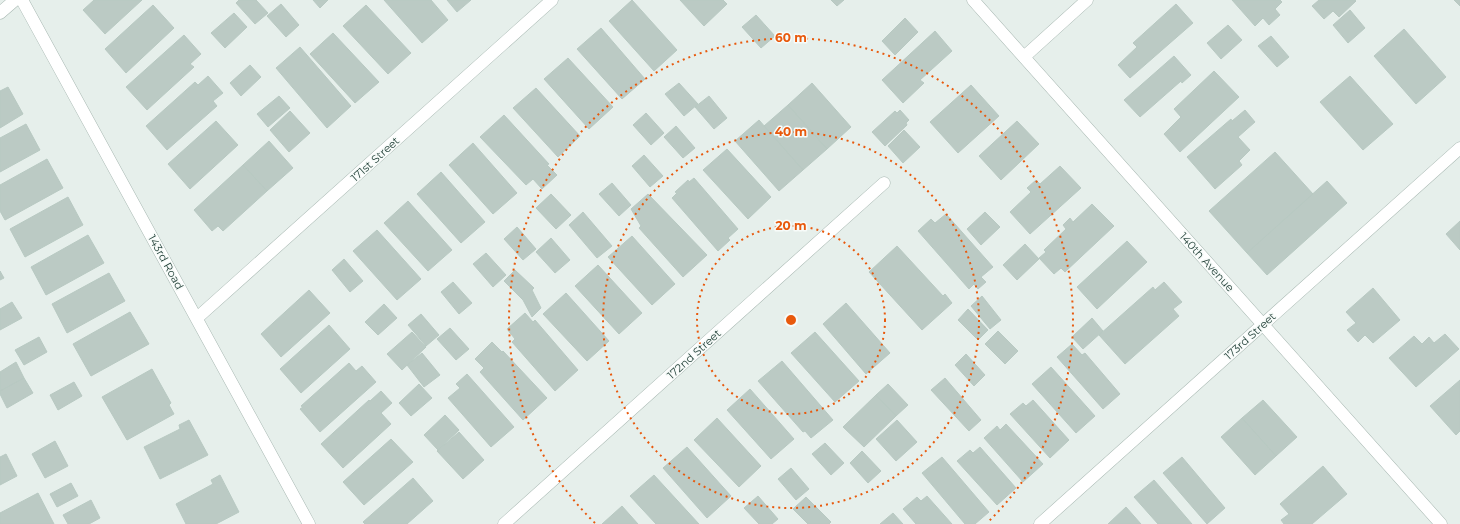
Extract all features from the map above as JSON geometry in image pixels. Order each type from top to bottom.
[{"type":"street","points":[[0,14],[15,0]]},
{"type":"street","name":"143rd Road","points":[[22,0],[309,524]]},
{"type":"street","name":"171st Street","points":[[197,318],[552,0]]},
{"type":"street","name":"140th Avenue","points":[[973,0],[1441,524]]},
{"type":"street","points":[[1024,57],[1087,0]]},
{"type":"street","name":"173rd Street","points":[[1040,524],[1460,148]]},
{"type":"street","name":"172nd Street","points":[[504,524],[884,183]]},
{"type":"building","points":[[94,0],[142,0],[105,34],[83,10]]},
{"type":"building","points":[[239,0],[256,0],[268,13],[255,24],[236,3]]},
{"type":"building","points":[[313,0],[328,0],[320,8]]},
{"type":"building","points":[[384,0],[431,0],[448,20],[422,43]]},
{"type":"building","points":[[447,0],[471,0],[457,12]]},
{"type":"building","points":[[632,0],[677,50],[654,71],[609,21]]},
{"type":"building","points":[[680,0],[723,0],[727,4],[704,26]]},
{"type":"building","points":[[831,0],[844,0],[837,6]]},
{"type":"building","points":[[1232,0],[1280,0],[1282,2],[1275,9],[1280,15],[1269,25],[1263,18],[1255,26]]},
{"type":"building","points":[[1319,0],[1356,1],[1339,17],[1333,11],[1324,19],[1312,6]]},
{"type":"building","points":[[1454,0],[1460,0],[1460,6]]},
{"type":"building","points":[[281,4],[299,25],[286,37],[267,16]]},
{"type":"building","points":[[1176,4],[1193,23],[1130,78],[1118,65],[1137,47],[1133,43]]},
{"type":"building","points":[[153,5],[174,28],[126,73],[105,49]]},
{"type":"building","points":[[366,5],[411,53],[388,74],[343,26]]},
{"type":"building","points":[[1350,10],[1365,28],[1348,43],[1333,25]]},
{"type":"building","points":[[234,13],[247,27],[225,48],[211,33]]},
{"type":"building","points":[[756,15],[775,36],[761,48],[742,27]]},
{"type":"building","points":[[905,18],[918,32],[895,55],[882,41]]},
{"type":"building","points":[[1228,25],[1242,40],[1221,59],[1207,43]]},
{"type":"building","points":[[601,28],[645,79],[622,99],[577,49]]},
{"type":"building","points":[[1404,29],[1446,77],[1416,104],[1374,56]]},
{"type":"building","points":[[935,31],[952,51],[920,80],[924,83],[903,103],[882,80]]},
{"type":"building","points":[[333,33],[379,82],[355,103],[310,54]]},
{"type":"building","points":[[184,35],[201,54],[190,64],[194,67],[147,110],[126,87]]},
{"type":"building","points":[[1271,36],[1289,57],[1277,67],[1258,46]]},
{"type":"building","points":[[300,47],[351,106],[327,128],[276,68]]},
{"type":"building","points":[[1174,56],[1191,75],[1182,83],[1181,81],[1140,117],[1124,100]]},
{"type":"building","points":[[568,58],[613,107],[589,129],[544,79]]},
{"type":"building","points":[[250,65],[261,77],[241,96],[230,83]]},
{"type":"building","points":[[1214,71],[1239,97],[1180,152],[1164,134],[1181,117],[1174,109]]},
{"type":"building","points":[[208,76],[223,93],[213,101],[217,106],[167,150],[146,126],[195,82],[198,85]]},
{"type":"building","points":[[1350,76],[1393,124],[1363,150],[1320,102]]},
{"type":"building","points":[[679,83],[698,104],[684,116],[665,94]]},
{"type":"building","points":[[812,83],[851,127],[827,149],[788,105]]},
{"type":"building","points":[[971,85],[999,116],[958,153],[930,122]]},
{"type":"building","points":[[8,87],[23,114],[0,128],[0,91]]},
{"type":"building","points":[[536,88],[580,136],[558,157],[513,108]]},
{"type":"building","points":[[279,96],[290,108],[268,127],[257,114]]},
{"type":"building","points":[[709,96],[727,118],[714,129],[695,107]]},
{"type":"building","points":[[788,105],[827,149],[803,170],[764,126]]},
{"type":"building","points":[[900,110],[909,120],[906,123],[907,125],[885,146],[872,132],[895,111],[897,113]]},
{"type":"building","points":[[1245,110],[1255,122],[1238,137],[1250,150],[1239,161],[1242,165],[1215,189],[1187,157],[1231,119],[1232,121]]},
{"type":"building","points":[[290,111],[310,133],[289,152],[270,130]]},
{"type":"building","points":[[646,113],[664,133],[651,145],[633,125]]},
{"type":"building","points":[[504,115],[549,164],[547,165],[557,175],[542,189],[533,179],[526,185],[480,137]]},
{"type":"building","points":[[759,120],[803,170],[779,191],[735,141]]},
{"type":"building","points":[[216,121],[238,145],[190,189],[168,164]]},
{"type":"building","points":[[1017,121],[1039,144],[1001,180],[979,156]]},
{"type":"building","points":[[26,124],[40,150],[0,172],[0,138]]},
{"type":"building","points":[[676,126],[695,148],[683,158],[664,137]]},
{"type":"building","points":[[904,130],[920,147],[903,163],[888,146]]},
{"type":"building","points":[[269,141],[293,168],[267,191],[243,165]]},
{"type":"building","points":[[473,143],[517,193],[493,214],[449,165]]},
{"type":"building","points":[[727,149],[771,197],[748,219],[703,170]]},
{"type":"building","points":[[1275,152],[1313,194],[1247,253],[1209,211]]},
{"type":"building","points":[[644,155],[663,176],[650,187],[632,166]]},
{"type":"building","points":[[47,159],[63,188],[5,220],[0,211],[0,185]]},
{"type":"building","points":[[243,165],[267,191],[223,231],[218,226],[212,231],[194,210]]},
{"type":"building","points":[[1060,166],[1081,188],[1030,234],[1010,212],[1031,192],[1027,188],[1036,180],[1040,184]]},
{"type":"building","points":[[441,172],[485,222],[461,243],[417,194]]},
{"type":"building","points":[[694,178],[738,229],[728,238],[730,240],[718,251],[672,198],[677,193],[675,192],[688,180],[689,182]]},
{"type":"building","points":[[1327,181],[1347,203],[1267,275],[1247,253]]},
{"type":"building","points":[[612,183],[631,205],[619,216],[599,194]]},
{"type":"building","points":[[551,194],[571,215],[556,229],[536,208]]},
{"type":"building","points":[[648,194],[707,255],[683,277],[639,228],[641,226],[631,209]]},
{"type":"building","points":[[68,197],[83,225],[25,257],[10,229]]},
{"type":"building","points":[[408,201],[452,250],[428,271],[384,223]]},
{"type":"building","points":[[1092,204],[1114,226],[1065,272],[1061,268],[1054,274],[1039,258],[1046,252],[1044,250],[1066,229],[1063,225],[1070,218],[1073,222]]},
{"type":"building","points":[[583,212],[612,246],[597,258],[569,225]]},
{"type":"building","points":[[985,212],[1000,227],[981,245],[967,229]]},
{"type":"building","points":[[946,214],[993,267],[981,277],[986,282],[978,289],[974,284],[969,289],[918,231],[931,219],[935,223]]},
{"type":"building","points":[[1460,221],[1460,250],[1446,234]]},
{"type":"building","points":[[517,227],[536,249],[523,260],[504,239]]},
{"type":"building","points":[[377,230],[421,279],[397,300],[353,251]]},
{"type":"building","points":[[88,235],[104,263],[46,295],[31,267]]},
{"type":"building","points":[[632,236],[675,284],[652,305],[608,257]]},
{"type":"building","points":[[551,238],[570,260],[555,273],[536,252]]},
{"type":"building","points":[[1127,241],[1147,262],[1097,309],[1077,287]]},
{"type":"building","points":[[1025,244],[1039,259],[1017,280],[1003,265]]},
{"type":"building","points":[[897,246],[943,296],[945,294],[952,303],[922,330],[869,272]]},
{"type":"building","points":[[486,253],[506,275],[493,287],[473,264]]},
{"type":"building","points":[[344,259],[363,281],[350,292],[332,270]]},
{"type":"building","points":[[598,265],[642,313],[619,334],[575,286]]},
{"type":"building","points":[[515,270],[534,288],[532,290],[541,308],[532,317],[523,300],[504,281]]},
{"type":"building","points":[[0,271],[4,278],[0,280]]},
{"type":"building","points":[[109,273],[125,301],[67,333],[52,304]]},
{"type":"building","points":[[453,282],[472,303],[459,314],[441,292]]},
{"type":"building","points":[[1164,282],[1182,302],[1173,309],[1179,316],[1125,364],[1099,335],[1153,287],[1155,290]]},
{"type":"building","points":[[1373,288],[1400,320],[1373,343],[1365,335],[1358,342],[1347,330],[1356,323],[1346,312]]},
{"type":"building","points":[[309,290],[330,313],[281,357],[261,334]]},
{"type":"building","points":[[566,293],[609,341],[587,361],[543,314]]},
{"type":"building","points":[[982,296],[1001,320],[990,329],[971,306]]},
{"type":"building","points":[[12,302],[22,318],[0,330],[0,309]]},
{"type":"building","points":[[846,303],[890,353],[866,374],[823,324]]},
{"type":"building","points":[[384,304],[397,318],[378,335],[365,322]]},
{"type":"building","points":[[968,309],[988,330],[978,340],[958,320]]},
{"type":"building","points":[[130,312],[149,344],[91,376],[73,344]]},
{"type":"building","points":[[525,313],[533,322],[535,320],[578,370],[555,391],[512,342],[515,339],[507,329]]},
{"type":"building","points":[[421,314],[439,335],[426,346],[408,325]]},
{"type":"building","points":[[1092,318],[1103,331],[1083,349],[1072,337]]},
{"type":"building","points":[[329,325],[350,349],[301,393],[280,369]]},
{"type":"building","points":[[450,328],[469,349],[456,360],[437,339]]},
{"type":"building","points":[[998,331],[1018,351],[1005,364],[985,344]]},
{"type":"building","points":[[412,332],[426,347],[402,370],[387,354]]},
{"type":"building","points":[[815,332],[859,381],[835,402],[791,353]]},
{"type":"building","points":[[1445,334],[1459,349],[1416,387],[1389,358],[1414,336],[1422,344],[1429,337],[1434,343]]},
{"type":"building","points":[[39,337],[47,352],[24,365],[15,350]]},
{"type":"building","points":[[492,342],[502,352],[503,351],[547,398],[523,420],[480,372],[484,368],[475,359]]},
{"type":"building","points":[[1072,344],[1082,355],[1085,353],[1120,394],[1103,409],[1057,357]]},
{"type":"building","points":[[422,353],[440,375],[424,387],[407,365]]},
{"type":"building","points":[[966,354],[985,375],[974,386],[955,365]]},
{"type":"building","points":[[782,361],[833,420],[811,438],[805,431],[803,432],[758,381]]},
{"type":"building","points":[[16,362],[24,378],[0,391],[0,372]]},
{"type":"building","points":[[349,363],[356,371],[362,366],[376,382],[320,432],[300,409],[303,407],[301,406]]},
{"type":"building","points":[[1051,367],[1095,416],[1076,433],[1032,384]]},
{"type":"building","points":[[152,369],[171,403],[169,405],[174,414],[127,440],[102,397]]},
{"type":"building","points":[[467,374],[514,427],[491,447],[448,398],[460,388],[456,384]]},
{"type":"building","points":[[24,378],[33,393],[7,408],[0,391]]},
{"type":"building","points":[[945,378],[981,420],[969,431],[931,390]]},
{"type":"building","points":[[1460,380],[1460,431],[1456,435],[1430,406]]},
{"type":"building","points":[[74,382],[82,396],[58,410],[50,395]]},
{"type":"building","points":[[419,384],[432,398],[411,416],[399,403]]},
{"type":"building","points":[[888,384],[908,405],[896,416],[876,395]]},
{"type":"building","points":[[750,389],[794,439],[771,459],[727,410]]},
{"type":"building","points":[[381,391],[392,403],[381,413],[391,424],[343,468],[321,444]]},
{"type":"building","points":[[876,395],[896,416],[864,447],[843,427]]},
{"type":"building","points":[[1033,400],[1069,440],[1050,458],[1010,414],[1023,403],[1026,406]]},
{"type":"building","points":[[1263,400],[1297,437],[1276,456],[1242,418]]},
{"type":"building","points":[[445,415],[459,430],[438,450],[424,435]]},
{"type":"building","points":[[717,418],[761,466],[739,487],[694,440]]},
{"type":"building","points":[[1242,418],[1276,456],[1255,475],[1221,437]]},
{"type":"building","points":[[189,420],[208,455],[160,479],[144,447],[180,429],[179,425]]},
{"type":"building","points":[[897,420],[917,442],[896,461],[876,439]]},
{"type":"building","points":[[1006,424],[1043,464],[1023,482],[984,438],[997,426],[1000,430]]},
{"type":"building","points":[[459,432],[484,460],[463,479],[437,451]]},
{"type":"building","points":[[391,439],[413,462],[364,505],[343,482]]},
{"type":"building","points":[[55,441],[68,466],[45,478],[32,454]]},
{"type":"building","points":[[825,443],[844,463],[831,475],[812,454]]},
{"type":"building","points":[[687,447],[731,496],[707,518],[663,468]]},
{"type":"building","points":[[980,447],[1016,488],[997,505],[957,461],[970,450],[973,453]]},
{"type":"building","points":[[862,451],[881,471],[868,483],[850,463]]},
{"type":"building","points":[[6,454],[17,476],[0,485],[0,457]]},
{"type":"building","points":[[942,457],[989,512],[975,524],[965,524],[922,473]]},
{"type":"building","points":[[1182,457],[1225,508],[1207,524],[1163,473]]},
{"type":"building","points":[[1323,466],[1347,494],[1312,524],[1284,524],[1281,520],[1289,514],[1280,504]]},
{"type":"building","points":[[791,468],[809,489],[796,500],[778,479]]},
{"type":"building","points":[[220,475],[239,512],[216,524],[186,524],[176,504],[213,484],[211,480]]},
{"type":"building","points":[[654,475],[699,524],[656,524],[630,496]]},
{"type":"building","points":[[413,478],[433,501],[407,524],[365,524],[363,522]]},
{"type":"building","points":[[1154,480],[1192,524],[1158,524],[1134,497]]},
{"type":"building","points":[[71,483],[78,496],[57,507],[50,494]]},
{"type":"building","points":[[38,493],[54,524],[0,524],[0,513]]},
{"type":"building","points":[[758,496],[778,519],[772,524],[759,524],[744,508]]},
{"type":"building","points":[[927,496],[952,524],[916,524],[903,509],[917,497],[921,501]]},
{"type":"building","points":[[806,497],[831,522],[829,524],[808,524],[793,509]]},
{"type":"building","points":[[91,500],[100,518],[89,524],[68,524],[63,515]]},
{"type":"building","points":[[622,506],[638,524],[602,524]]},
{"type":"building","points":[[1126,507],[1141,524],[1108,524]]},
{"type":"building","points":[[893,513],[903,524],[880,524]]}]
